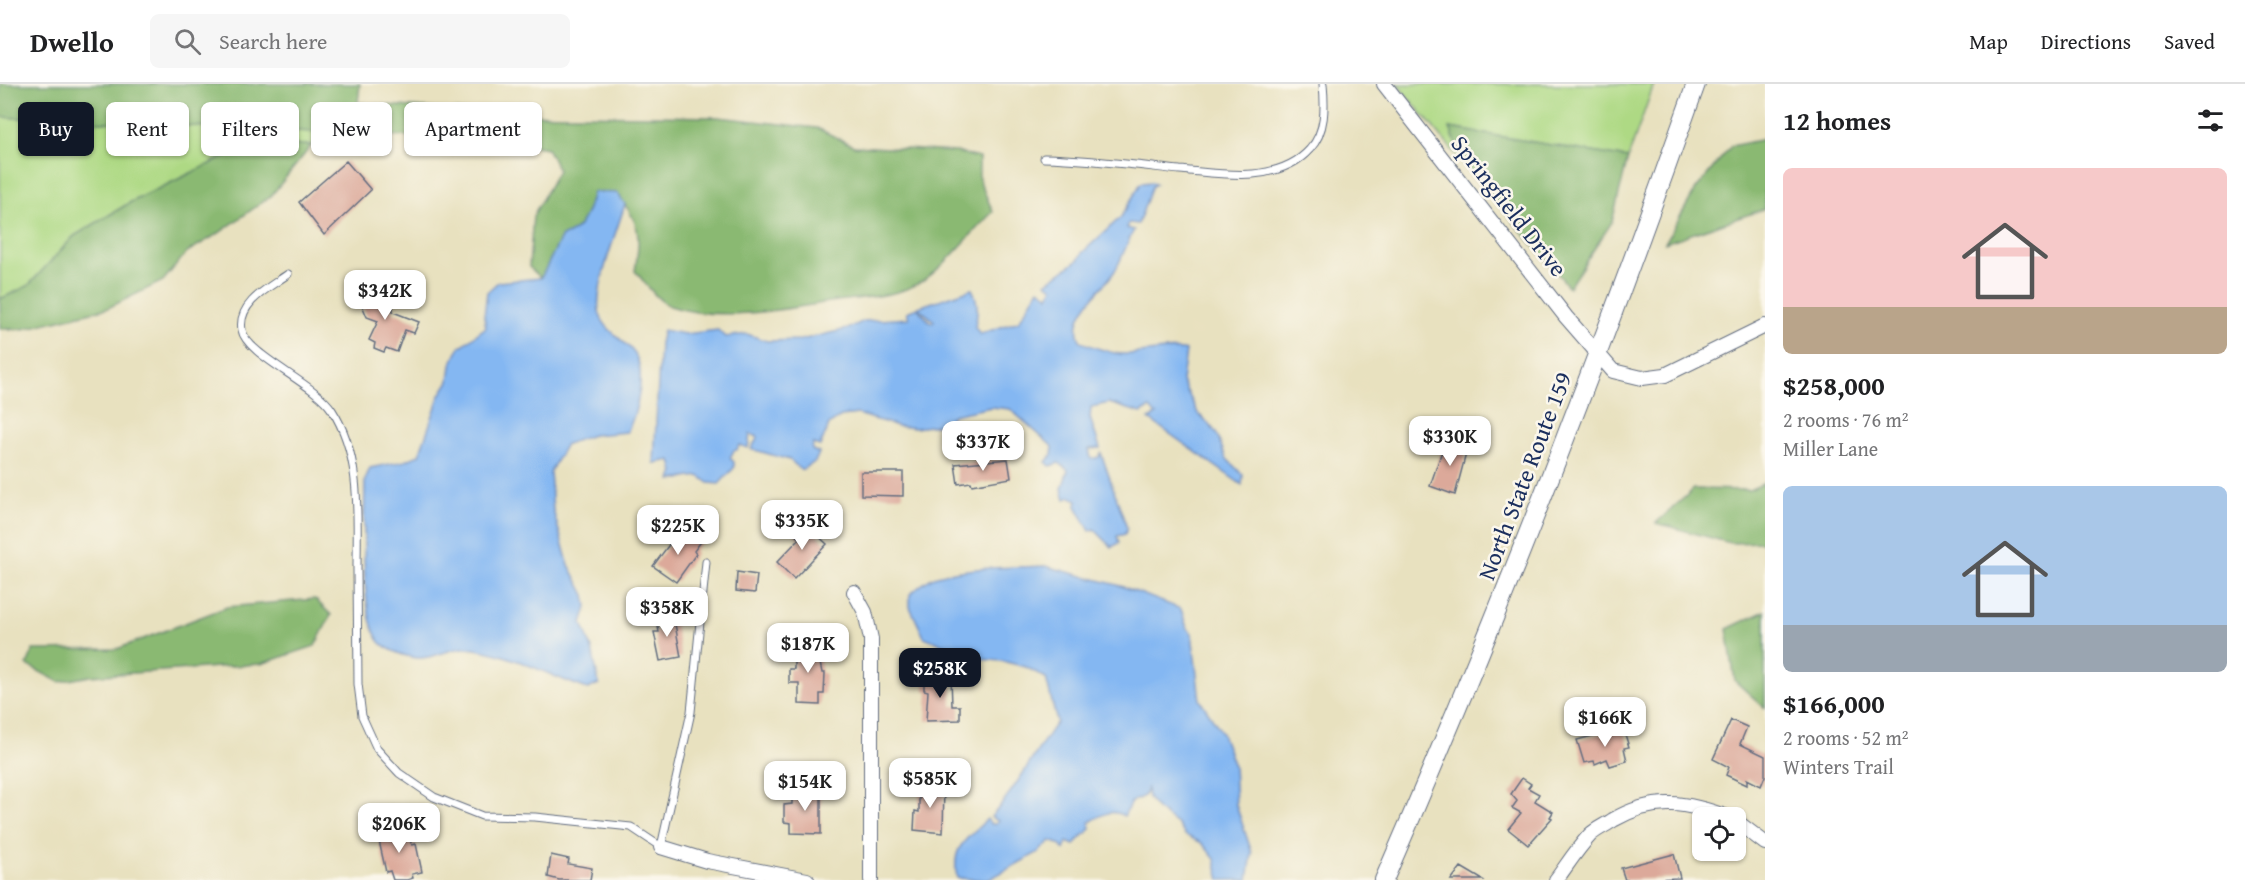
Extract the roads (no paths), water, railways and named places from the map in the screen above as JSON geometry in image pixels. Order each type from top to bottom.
[{"type":"main road","name":"North State Route 159","points":[[1384,880],[1508,588],[1598,356],[1696,84]]},
{"type":"street","name":"Springfield Drive","points":[[1384,84],[1598,356],[1613,371],[1630,377],[1654,378],[1665,375],[1765,326]]},
{"type":"street","points":[[854,592],[865,612],[872,639],[871,880]]},
{"type":"street","points":[[1556,880],[1591,833],[1626,813],[1647,806],[1672,804],[1701,807]]},
{"type":"street","points":[[1746,829],[1765,843]]},
{"type":"street","points":[[661,847],[707,861],[807,880]]},
{"type":"lane","points":[[1044,158],[1217,173],[1253,174],[1277,170],[1299,160],[1312,148],[1321,130],[1324,114],[1323,84]]},
{"type":"lane","points":[[288,274],[261,292],[243,311],[242,330],[248,345],[309,387],[331,407],[343,429],[354,473],[358,684],[362,716],[377,749],[399,773],[434,797],[482,816],[535,817],[631,827],[661,847],[691,712],[706,562]]},
{"type":"water","points":[[1141,183],[1156,184],[1152,186],[1138,224],[1129,223],[1127,228],[1134,230],[1129,241],[1114,272],[1081,314],[1078,332],[1081,342],[1101,350],[1117,353],[1186,351],[1182,381],[1198,413],[1216,432],[1226,458],[1243,475],[1242,485],[1149,419],[1156,415],[1150,408],[1141,413],[1109,403],[1091,407],[1090,418],[1100,448],[1089,449],[1091,459],[1099,457],[1101,453],[1127,528],[1125,534],[1117,536],[1119,543],[1112,547],[1094,529],[1090,531],[1076,506],[1077,500],[1071,497],[1065,499],[1062,489],[1068,470],[1059,463],[1050,466],[1046,462],[1052,455],[1053,447],[1010,409],[991,407],[953,415],[945,424],[915,428],[897,426],[858,414],[841,416],[829,425],[820,446],[813,444],[812,450],[819,453],[815,462],[801,470],[790,460],[751,449],[758,437],[750,434],[748,448],[739,445],[737,450],[734,450],[730,458],[734,462],[734,468],[719,484],[709,483],[699,476],[671,480],[674,472],[671,460],[654,463],[660,343],[663,330],[685,334],[718,330],[725,337],[747,334],[767,341],[801,340],[847,329],[864,321],[909,318],[907,312],[917,308],[931,323],[934,321],[918,307],[972,289],[977,308],[975,327],[980,334],[1019,321],[1039,289],[1049,296],[1053,288],[1046,283],[1078,260],[1082,253],[1121,217]]},
{"type":"water","points":[[593,192],[617,193],[625,204],[603,277],[598,305],[600,315],[606,325],[631,349],[636,357],[640,390],[627,432],[593,435],[566,444],[550,472],[553,510],[568,563],[585,595],[587,607],[582,623],[592,649],[599,684],[588,689],[514,659],[483,650],[461,648],[424,658],[393,651],[380,642],[373,629],[368,610],[364,540],[365,480],[370,468],[405,461],[419,455],[440,395],[449,381],[451,365],[459,348],[486,327],[484,316],[487,292],[498,282],[541,278],[562,236],[575,230],[584,219]]},
{"type":"water","points":[[1045,566],[1121,586],[1181,609],[1187,628],[1192,633],[1200,700],[1221,731],[1234,766],[1236,805],[1252,853],[1248,880],[1220,880],[1215,859],[1202,843],[1185,835],[1178,825],[1157,809],[1148,798],[1147,789],[1144,796],[1131,802],[1124,816],[1107,813],[1098,817],[1090,822],[1090,829],[1074,845],[1067,842],[1064,850],[1059,844],[1050,841],[1039,852],[988,880],[957,878],[956,858],[962,844],[987,819],[991,824],[996,824],[998,821],[991,817],[1057,722],[1046,678],[1026,667],[980,659],[924,637],[910,607],[910,594],[930,579],[950,573],[977,569]]}]
